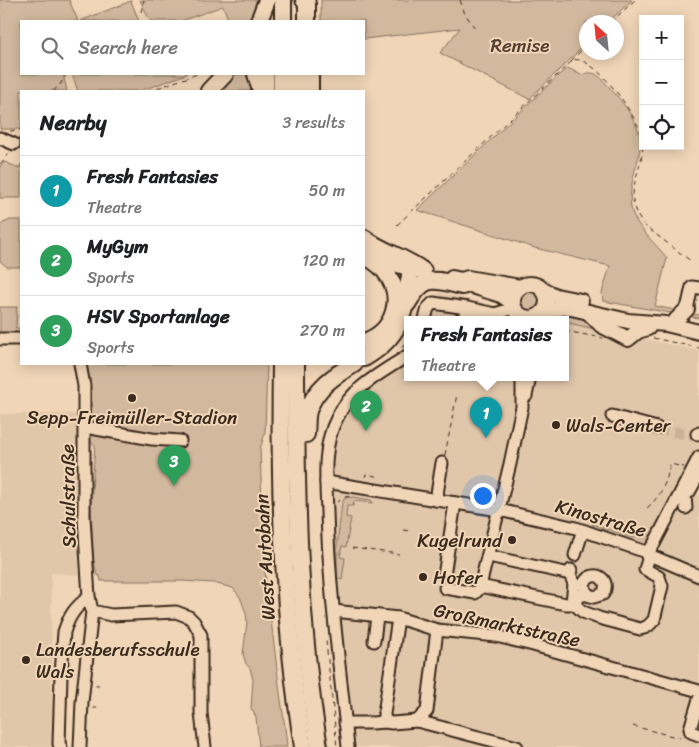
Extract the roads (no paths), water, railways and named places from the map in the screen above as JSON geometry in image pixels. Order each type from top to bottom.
[{"type":"highway","points":[[283,0],[283,20]]},
{"type":"highway","points":[[299,0],[299,20]]},
{"type":"highway","points":[[304,0],[307,4],[308,20]]},
{"type":"highway","points":[[210,90],[224,75]]},
{"type":"highway","points":[[256,75],[261,90]]},
{"type":"highway","points":[[282,75],[282,90]]},
{"type":"highway","points":[[298,75],[298,90]]},
{"type":"highway","points":[[310,75],[310,90]]},
{"type":"highway","points":[[365,239],[380,248],[411,262],[417,270],[395,332],[375,352],[365,357]]},
{"type":"highway","points":[[365,255],[384,270],[395,289],[396,300],[394,313],[388,326],[379,336],[365,342]]},
{"type":"highway","points":[[405,308],[418,287],[424,283],[433,280],[462,286],[464,282]]},
{"type":"highway","name":"West Autobahn","points":[[281,365],[280,457],[282,539],[292,663],[304,747]]},
{"type":"highway","name":"West Autobahn","points":[[296,365],[298,546],[309,673],[319,747]]},
{"type":"highway","points":[[297,465],[305,446],[308,412],[315,397],[329,380],[352,365]]},
{"type":"main road","points":[[365,255],[464,282],[502,295],[510,312],[523,316]]},
{"type":"main road","points":[[464,282],[468,278],[520,287],[530,284],[556,296],[630,316],[649,333]]},
{"type":"main road","points":[[510,312],[514,294],[520,287]]},
{"type":"main road","points":[[539,315],[546,301],[542,290]]},
{"type":"main road","points":[[539,315],[567,307],[588,312],[686,322]]},
{"type":"main road","points":[[588,312],[601,325],[628,339],[635,333],[699,339]]},
{"type":"street","points":[[268,75],[268,90]]},
{"type":"street","points":[[1,135],[14,144]]},
{"type":"street","points":[[686,322],[692,287],[699,288]]},
{"type":"street","points":[[425,316],[432,303],[465,314],[510,312]]},
{"type":"street","points":[[0,339],[20,339]]},
{"type":"street","points":[[348,747],[328,546],[326,482],[329,442],[336,418],[345,402],[354,392],[370,379],[404,359]]},
{"type":"street","name":"Schulstraße","points":[[80,365],[84,386],[84,517],[89,597],[92,611],[82,702],[80,747]]},
{"type":"street","points":[[523,381],[526,406]]},
{"type":"street","points":[[526,406],[529,381]]},
{"type":"street","points":[[445,588],[475,593],[480,589],[526,406],[536,381]]},
{"type":"street","points":[[612,416],[657,428]]},
{"type":"street","points":[[84,427],[152,439],[180,441]]},
{"type":"street","name":"Kinostraße","points":[[326,482],[499,510],[585,531],[646,553],[654,544],[699,457]]},
{"type":"street","points":[[436,500],[444,458]]},
{"type":"street","points":[[699,468],[686,494],[687,505],[688,494],[699,474]]},
{"type":"street","points":[[444,576],[455,503]]},
{"type":"street","points":[[575,555],[581,536],[585,531]]},
{"type":"street","points":[[646,553],[699,576]]},
{"type":"street","points":[[572,602],[583,612],[600,618],[640,629],[648,626],[654,620],[662,586],[659,577],[645,569],[648,560],[646,553]]},
{"type":"street","points":[[488,556],[571,572],[574,584],[572,602]]},
{"type":"street","points":[[480,586],[566,604],[583,594],[594,597]]},
{"type":"street","points":[[62,747],[60,744],[59,721],[64,632],[73,611],[89,597]]},
{"type":"street","name":"Großmarktstraße","points":[[334,610],[398,618],[437,630],[496,636],[533,644],[699,691]]},
{"type":"street","points":[[92,611],[111,615],[176,612],[189,617],[194,622],[201,635],[201,713],[205,747]]},
{"type":"street","points":[[374,641],[377,616]]},
{"type":"street","points":[[385,722],[384,714],[398,618]]},
{"type":"street","points":[[418,721],[427,711],[437,630]]},
{"type":"street","points":[[699,700],[690,729],[691,732],[699,735]]},
{"type":"street","points":[[345,722],[372,724],[418,721],[517,747]]},
{"type":"tunnel","points":[[657,428],[690,435],[697,434]]},
{"type":"place","name":"Sepp-Freimüller-Stadion","points":[[132,398]]},
{"type":"place","name":"Wals-Center","points":[[556,425]]},
{"type":"place","name":"MyGym","points":[[366,431]]},
{"type":"place","name":"Fresh Fantasies","points":[[486,438]]},
{"type":"place","name":"HSV Sportanlage","points":[[174,486]]},
{"type":"place","name":"Kugelrund","points":[[512,540]]},
{"type":"place","name":"Hofer","points":[[423,577]]},
{"type":"place","name":"Landesberufsschule Wals","points":[[26,660]]},
{"type":"park label","name":"Remise","points":[[520,45]]}]
